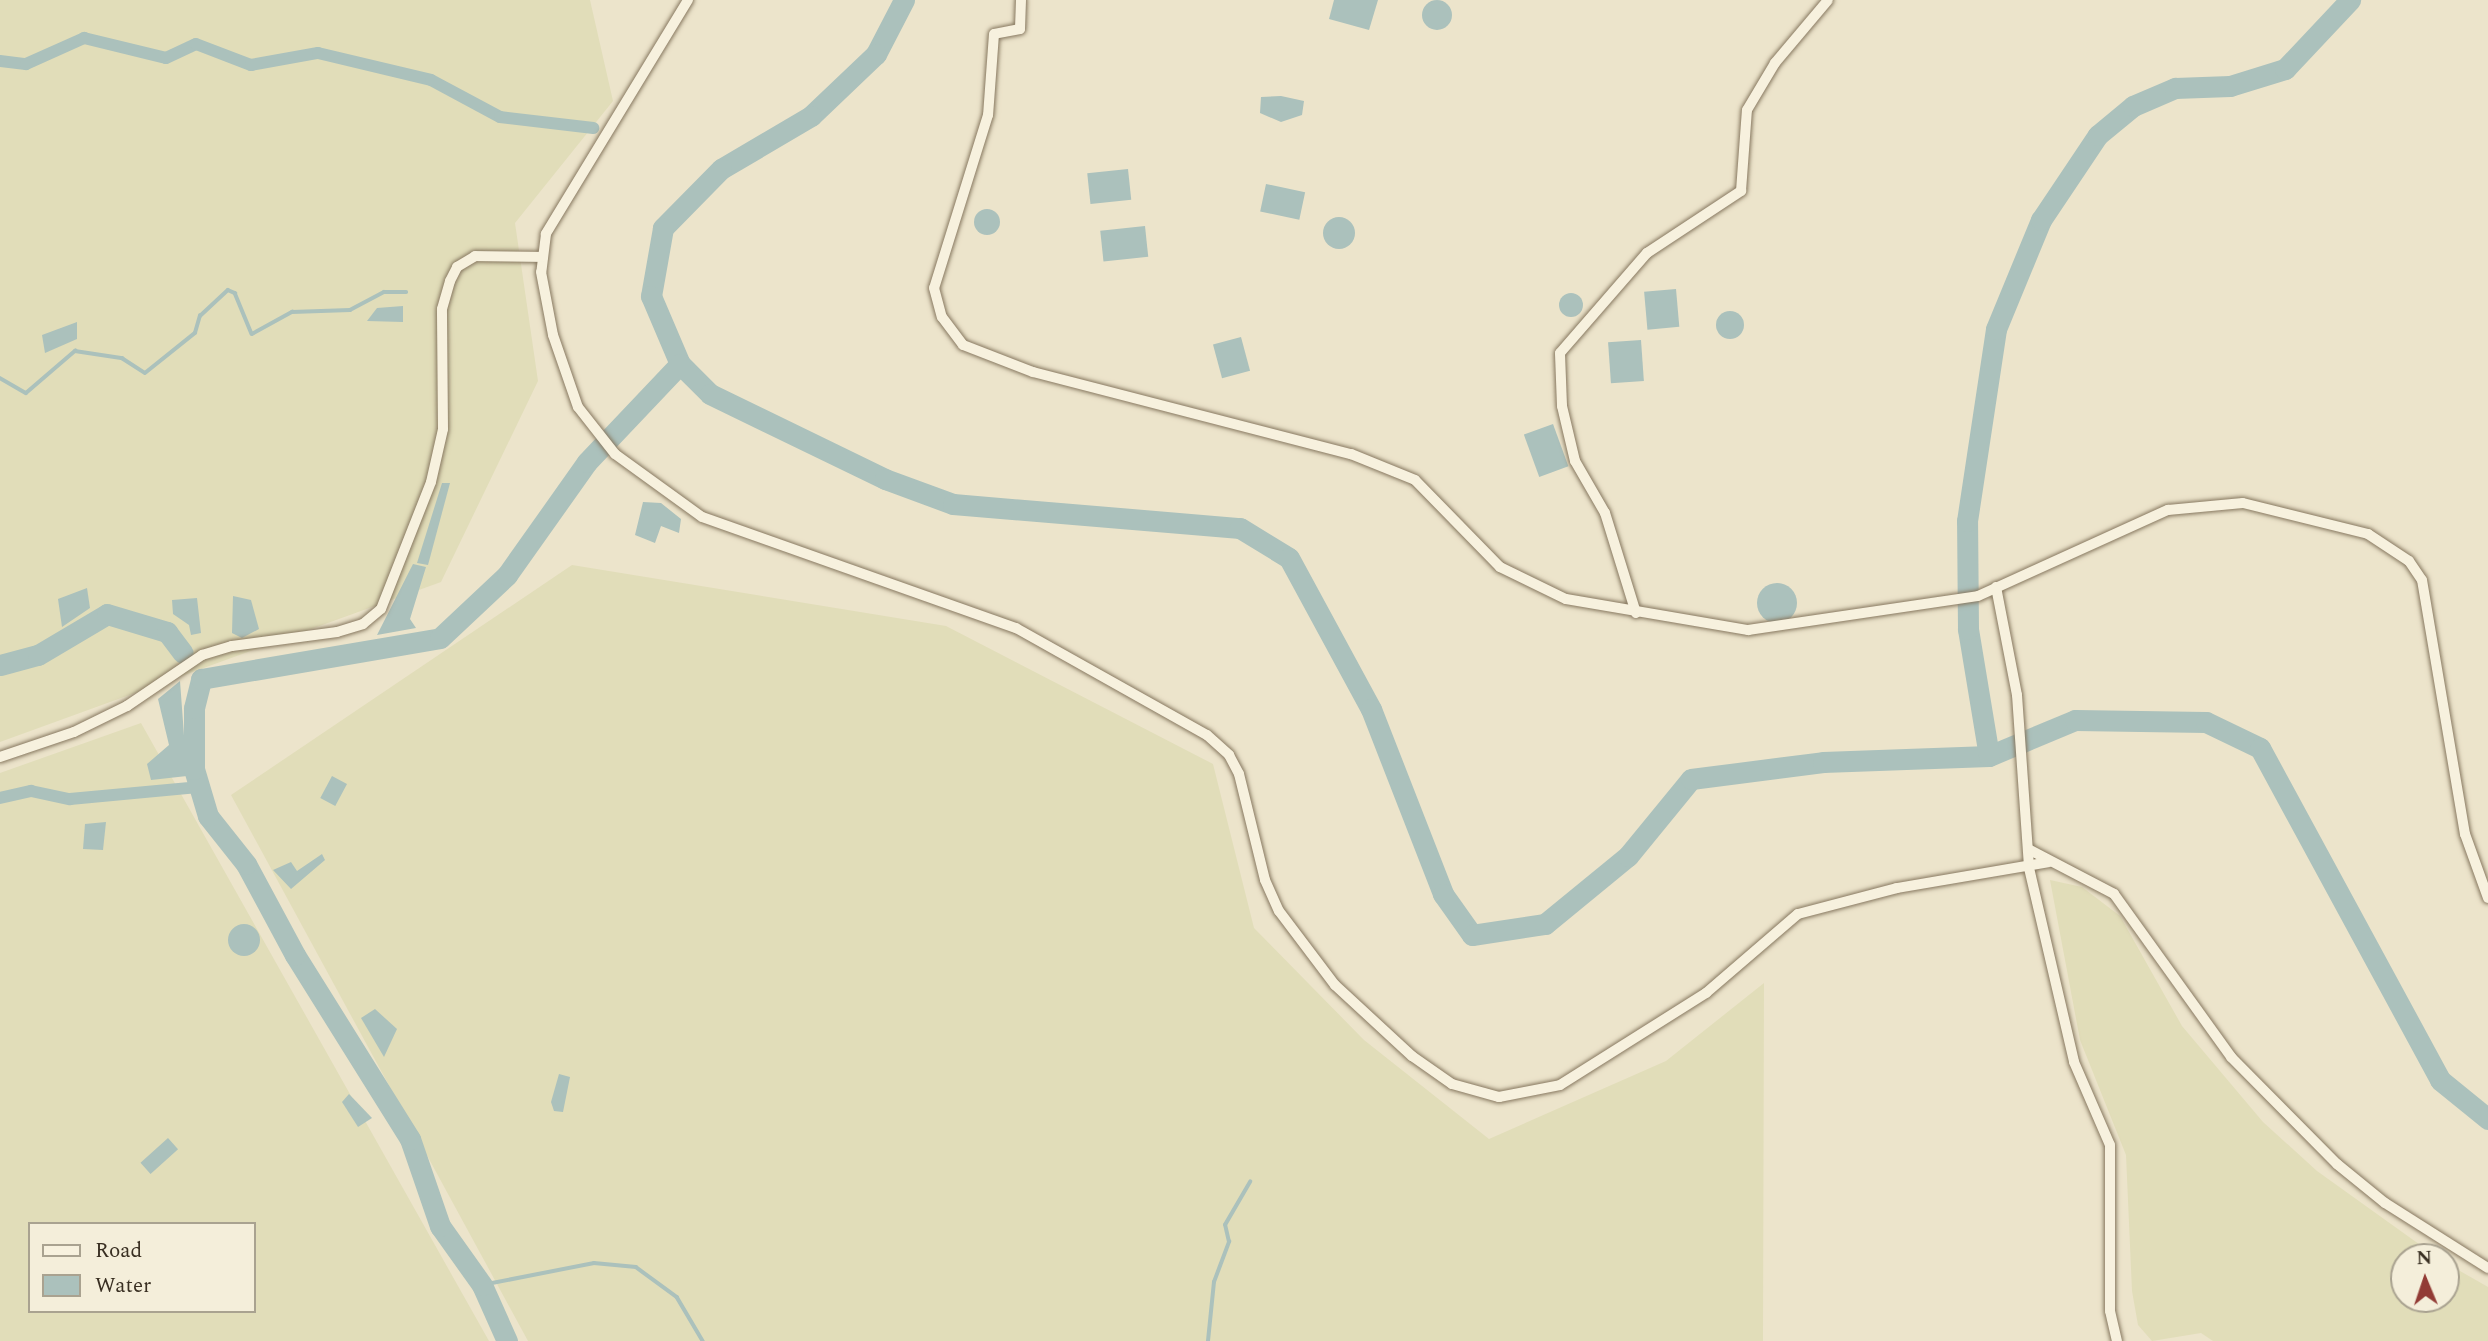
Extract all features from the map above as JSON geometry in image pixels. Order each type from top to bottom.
[{"type":"street","points":[[688,0],[546,233],[543,257],[553,335],[578,407],[615,454],[702,517],[848,573],[930,595],[1005,624],[1207,735],[1229,755],[1239,774],[1265,880],[1279,911],[1335,985],[1412,1056],[1452,1084],[1499,1097],[1560,1084],[1706,993],[1798,914],[1897,888],[2029,868],[2049,862]]},
{"type":"street","points":[[1021,0],[1020,29],[994,34],[988,115],[934,288],[942,317],[963,345],[1033,372],[1351,454],[1415,480],[1500,567],[1566,599],[1748,630],[1978,596],[2168,510],[2243,503],[2368,534],[2409,561],[2422,580],[2465,834],[2488,898]]},
{"type":"street","points":[[1636,613],[1605,513],[1574,461],[1562,406],[1560,353],[1647,253],[1741,191],[1747,110],[1775,63],[1828,0]]},
{"type":"street","points":[[0,757],[74,732],[127,706],[202,655],[232,646],[337,632],[363,624],[381,609],[431,482],[443,429],[442,309],[450,281],[457,267],[475,256],[543,257]]},
{"type":"street","points":[[1996,587],[2017,695],[2030,850],[2029,868],[2074,1062],[2110,1145],[2110,1311],[2118,1341]]},
{"type":"street","points":[[2030,850],[2114,894],[2231,1057],[2337,1164],[2385,1203],[2488,1268]]},
{"type":"shaded area","points":[[0,0],[590,0],[613,101],[515,223],[538,381],[441,582],[0,742]]},
{"type":"shaded area","points":[[572,565],[946,626],[1213,764],[1254,928],[1364,1040],[1489,1139],[1666,1061],[1764,983],[1763,1341],[528,1341],[231,795]]},
{"type":"shaded area","points":[[141,723],[489,1341],[0,1341],[0,773]]},
{"type":"shaded area","points":[[2050,880],[2082,887],[2120,916],[2182,1026],[2263,1122],[2317,1171],[2417,1243],[2390,1243],[2390,1313],[2460,1313],[2460,1271],[2488,1287],[2488,1341],[2213,1341],[2201,1333],[2152,1341],[2138,1325],[2132,1291],[2126,1155],[2080,1040]]},
{"type":"water","points":[[1334,0],[1378,0],[1369,30],[1329,19]]},
{"type":"water","points":[[1437,0],[1448,4],[1452,15],[1448,26],[1437,30],[1426,26],[1422,15],[1426,4]]},
{"type":"water","points":[[1281,96],[1304,101],[1302,115],[1281,122],[1260,113],[1261,97]]},
{"type":"water","points":[[1128,169],[1131,200],[1090,204],[1087,173]]},
{"type":"water","points":[[1266,184],[1305,192],[1299,220],[1260,211]]},
{"type":"water","points":[[987,209],[996,213],[1000,222],[996,231],[987,235],[978,231],[974,222],[978,213]]},
{"type":"water","points":[[1339,217],[1350,222],[1355,233],[1350,244],[1339,249],[1328,244],[1323,233],[1328,222]]},
{"type":"water","points":[[1145,226],[1148,257],[1103,262],[1100,231]]},
{"type":"water","points":[[1676,289],[1679,327],[1647,330],[1644,292]]},
{"type":"water","points":[[1571,293],[1580,296],[1583,305],[1580,314],[1571,317],[1562,314],[1559,305],[1562,296]]},
{"type":"water","points":[[403,306],[403,322],[367,321],[377,308]]},
{"type":"water","points":[[1730,311],[1740,315],[1744,325],[1740,335],[1730,339],[1720,335],[1716,325],[1720,315]]},
{"type":"water","points":[[77,322],[77,339],[45,353],[42,335]]},
{"type":"water","points":[[1241,337],[1250,371],[1222,378],[1213,345]]},
{"type":"water","points":[[1641,340],[1644,381],[1611,383],[1608,342]]},
{"type":"water","points":[[1553,424],[1568,466],[1539,477],[1524,435]]},
{"type":"water","points":[[442,483],[450,483],[428,565],[417,563]]},
{"type":"water","points":[[643,502],[661,503],[681,519],[679,533],[661,526],[655,543],[635,535]]},
{"type":"water","points":[[413,564],[426,567],[410,619],[416,628],[377,635]]},
{"type":"water","points":[[1777,583],[1791,589],[1797,603],[1791,617],[1777,623],[1763,617],[1757,603],[1763,589]]},
{"type":"water","points":[[87,588],[90,608],[62,627],[58,599]]},
{"type":"water","points":[[233,596],[251,600],[259,629],[242,638],[232,633]]},
{"type":"water","points":[[197,598],[201,633],[191,635],[189,625],[173,614],[172,600]]},
{"type":"water","points":[[180,681],[187,776],[151,780],[147,764],[169,745],[158,699]]},
{"type":"water","points":[[332,776],[347,784],[335,806],[320,798]]},
{"type":"water","points":[[106,822],[103,850],[83,849],[85,824]]},
{"type":"water","points":[[322,854],[325,860],[291,889],[273,870],[291,862],[297,871]]},
{"type":"water","points":[[244,924],[255,929],[260,940],[255,951],[244,956],[233,951],[228,940],[233,929]]},
{"type":"water","points":[[375,1009],[397,1029],[384,1057],[361,1018]]},
{"type":"water","points":[[559,1074],[570,1077],[563,1112],[554,1111],[551,1102]]},
{"type":"water","points":[[349,1094],[372,1118],[358,1127],[342,1102]]},
{"type":"water","points":[[168,1138],[178,1149],[151,1174],[141,1163]]},
{"type":"waterway","points":[[904,0],[876,54],[811,116],[721,169],[663,228],[651,296],[680,364],[710,394],[885,479],[953,504],[1240,528],[1289,558],[1371,709],[1443,894],[1472,935],[1545,924],[1628,856],[1691,779],[1823,762],[1989,756],[2075,720],[2206,722],[2260,748],[2440,1080],[2488,1119]]},
{"type":"waterway","points":[[1989,756],[1968,629],[1967,521],[1996,329],[2041,220],[2098,135],[2133,106],[2175,88],[2230,86],[2285,69],[2350,0]]},
{"type":"waterway","points":[[0,61],[26,64],[84,38],[166,58],[196,44],[251,65],[318,53],[431,80],[500,117],[593,128]]},
{"type":"waterway","points":[[0,378],[26,393],[75,351],[122,358],[145,373],[195,333],[200,316],[228,290],[235,293],[252,334],[292,312],[350,310],[384,292],[406,292]]},
{"type":"waterway","points":[[507,1341],[482,1285],[440,1226],[410,1139],[295,955],[246,864],[208,816],[194,769],[194,708],[201,679],[440,638],[507,575],[587,462],[680,364]]},
{"type":"waterway","points":[[0,665],[38,655],[107,614],[167,632],[183,653]]},
{"type":"waterway","points":[[0,798],[31,791],[70,799],[200,787]]},
{"type":"waterway","points":[[1208,1341],[1214,1282],[1229,1242],[1225,1225],[1250,1182]]},
{"type":"waterway","points":[[482,1285],[594,1263],[636,1267],[677,1297],[703,1341]]}]
